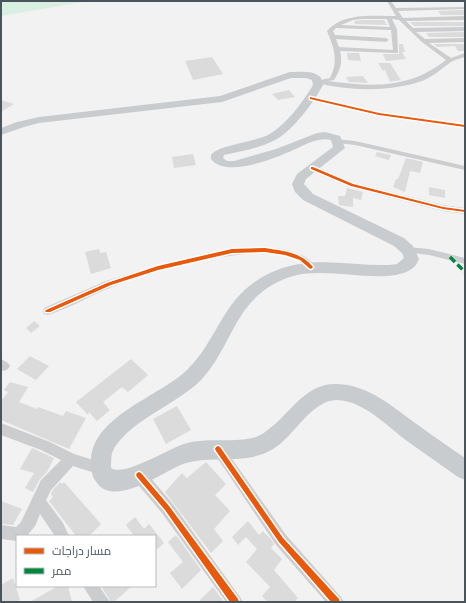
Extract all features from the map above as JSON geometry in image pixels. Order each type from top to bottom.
[{"type":"main road","points":[[2,130],[39,120],[222,98],[290,75],[310,75],[316,78],[318,85],[311,98],[275,136],[220,152],[217,155],[217,159],[224,164],[234,165],[280,152],[321,135],[332,136],[338,141],[338,148],[301,177],[298,184],[300,189],[304,195],[392,238],[408,250],[412,259],[409,264],[400,269],[370,270],[311,267],[280,274],[262,285],[238,306],[220,333],[203,364],[195,374],[186,382],[130,420],[114,434],[103,449],[100,462],[101,469],[105,477],[113,481],[127,480],[140,475],[170,458],[200,450],[255,447],[270,440],[315,397],[324,393],[337,392],[350,394],[372,403],[465,470]]},
{"type":"street","points":[[389,1],[401,19],[424,42],[450,60]]},
{"type":"street","points":[[395,10],[465,8]]},
{"type":"street","points":[[337,49],[396,52],[394,29],[389,18]]},
{"type":"street","points":[[318,82],[332,79],[338,69],[340,58],[330,31],[340,22],[351,19],[465,18]]},
{"type":"street","points":[[334,26],[394,29]]},
{"type":"street","points":[[412,30],[465,28]]},
{"type":"street","points":[[333,37],[386,40]]},
{"type":"street","points":[[424,42],[465,40]]},
{"type":"street","points":[[318,82],[364,88],[405,83],[420,79],[436,71],[450,60],[465,55]]},
{"type":"street","points":[[311,98],[378,114],[465,126]]},
{"type":"street","points":[[338,141],[354,142],[465,168]]},
{"type":"street","points":[[312,168],[352,185],[443,208],[465,211]]},
{"type":"street","points":[[48,311],[109,284],[158,268],[232,251],[265,250],[286,253],[302,259],[311,267]]},
{"type":"street","points":[[408,250],[429,252],[465,261]]},
{"type":"street","points":[[1,429],[101,469]]},
{"type":"street","points":[[218,449],[281,540],[336,602]]},
{"type":"street","points":[[1,532],[11,535],[19,533],[27,527],[46,485],[71,458]]},
{"type":"street","points":[[140,475],[167,508],[235,602]]},
{"type":"street","points":[[38,501],[62,535]]},
{"type":"street","points":[[91,587],[102,602]]},
{"type":"green space","points":[[1,1],[89,1],[1,16]]},
{"type":"building","points":[[465,10],[465,15],[441,15],[438,11]]},
{"type":"building","points":[[384,20],[387,25],[355,24],[354,21]]},
{"type":"building","points":[[410,22],[465,22],[465,26],[414,26]]},
{"type":"building","points":[[465,32],[465,37],[429,37],[426,33]]},
{"type":"building","points":[[399,44],[403,44],[405,52],[402,52],[406,59],[386,61],[383,54],[399,54]]},
{"type":"building","points":[[434,44],[465,44],[465,51],[458,51],[455,46],[437,47]]},
{"type":"building","points":[[347,53],[359,53],[361,61],[348,60]]},
{"type":"building","points":[[212,57],[223,74],[193,80],[185,61]]},
{"type":"building","points":[[378,63],[390,63],[401,80],[390,82],[385,70],[383,71]]},
{"type":"building","points":[[363,76],[368,83],[349,82],[346,77]]},
{"type":"building","points":[[289,90],[295,97],[278,100],[272,94]]},
{"type":"building","points":[[1,100],[14,104],[1,112]]},
{"type":"building","points":[[377,152],[391,155],[389,160],[375,156]]},
{"type":"building","points":[[193,154],[196,165],[174,168],[172,157]]},
{"type":"building","points":[[406,158],[423,162],[420,173],[410,171],[405,192],[393,187],[396,179],[398,179]]},
{"type":"building","points":[[429,187],[445,190],[445,198],[429,195]]},
{"type":"building","points":[[347,188],[363,192],[361,200],[353,198],[353,207],[339,205],[338,196],[345,196]]},
{"type":"building","points":[[99,249],[100,253],[106,252],[111,268],[91,274],[85,252]]},
{"type":"building","points":[[34,321],[40,326],[31,333],[26,328]]},
{"type":"building","points":[[30,356],[49,366],[36,380],[17,369]]},
{"type":"building","points":[[131,359],[148,375],[128,392],[122,387],[103,402],[110,410],[97,421],[89,412],[88,415],[76,402]]},
{"type":"building","points":[[10,382],[28,387],[19,402],[37,409],[38,407],[63,416],[66,411],[86,418],[69,449],[1,420],[1,401],[8,392],[4,390]]},
{"type":"building","points":[[177,406],[191,430],[166,444],[153,419]]},
{"type":"building","points":[[32,448],[54,458],[47,472],[40,479],[33,492],[25,488],[34,473],[20,469]]},
{"type":"building","points":[[206,462],[226,484],[215,495],[230,511],[214,529],[223,541],[211,553],[165,492],[182,473],[187,478]]},
{"type":"building","points":[[60,482],[62,484],[64,482],[101,524],[90,535],[75,535],[49,501],[53,497],[51,494]]},
{"type":"building","points":[[1,501],[22,509],[13,525],[1,524]]},
{"type":"building","points":[[135,517],[144,529],[149,524],[164,543],[156,550],[156,535],[133,535],[126,525]]},
{"type":"building","points":[[248,521],[259,535],[263,531],[274,544],[271,548],[282,559],[274,570],[298,598],[294,602],[267,602],[262,596],[270,587],[246,562],[257,549],[246,537],[238,545],[232,537]]},
{"type":"building","points":[[176,535],[201,570],[182,589],[170,573],[183,562],[168,542]]},
{"type":"building","points":[[13,578],[20,600],[17,602],[1,602],[1,585]]},
{"type":"building","points":[[56,587],[68,587],[72,602],[30,602]]},
{"type":"building","points":[[102,587],[131,587],[114,602],[111,602]]},
{"type":"building","points":[[213,587],[224,602],[198,602]]},
{"type":"marked path","points":[[450,257],[465,272]]},
{"type":"cycle path","points":[[311,98],[379,114],[465,126]]},
{"type":"cycle path","points":[[312,168],[352,185],[443,208],[465,211]]},
{"type":"cycle path","points":[[48,311],[109,284],[158,268],[232,251],[265,250],[286,253],[302,259],[311,267]]},
{"type":"cycle path","points":[[218,449],[281,540],[336,602]]},
{"type":"cycle path","points":[[139,475],[167,508],[235,602]]}]
